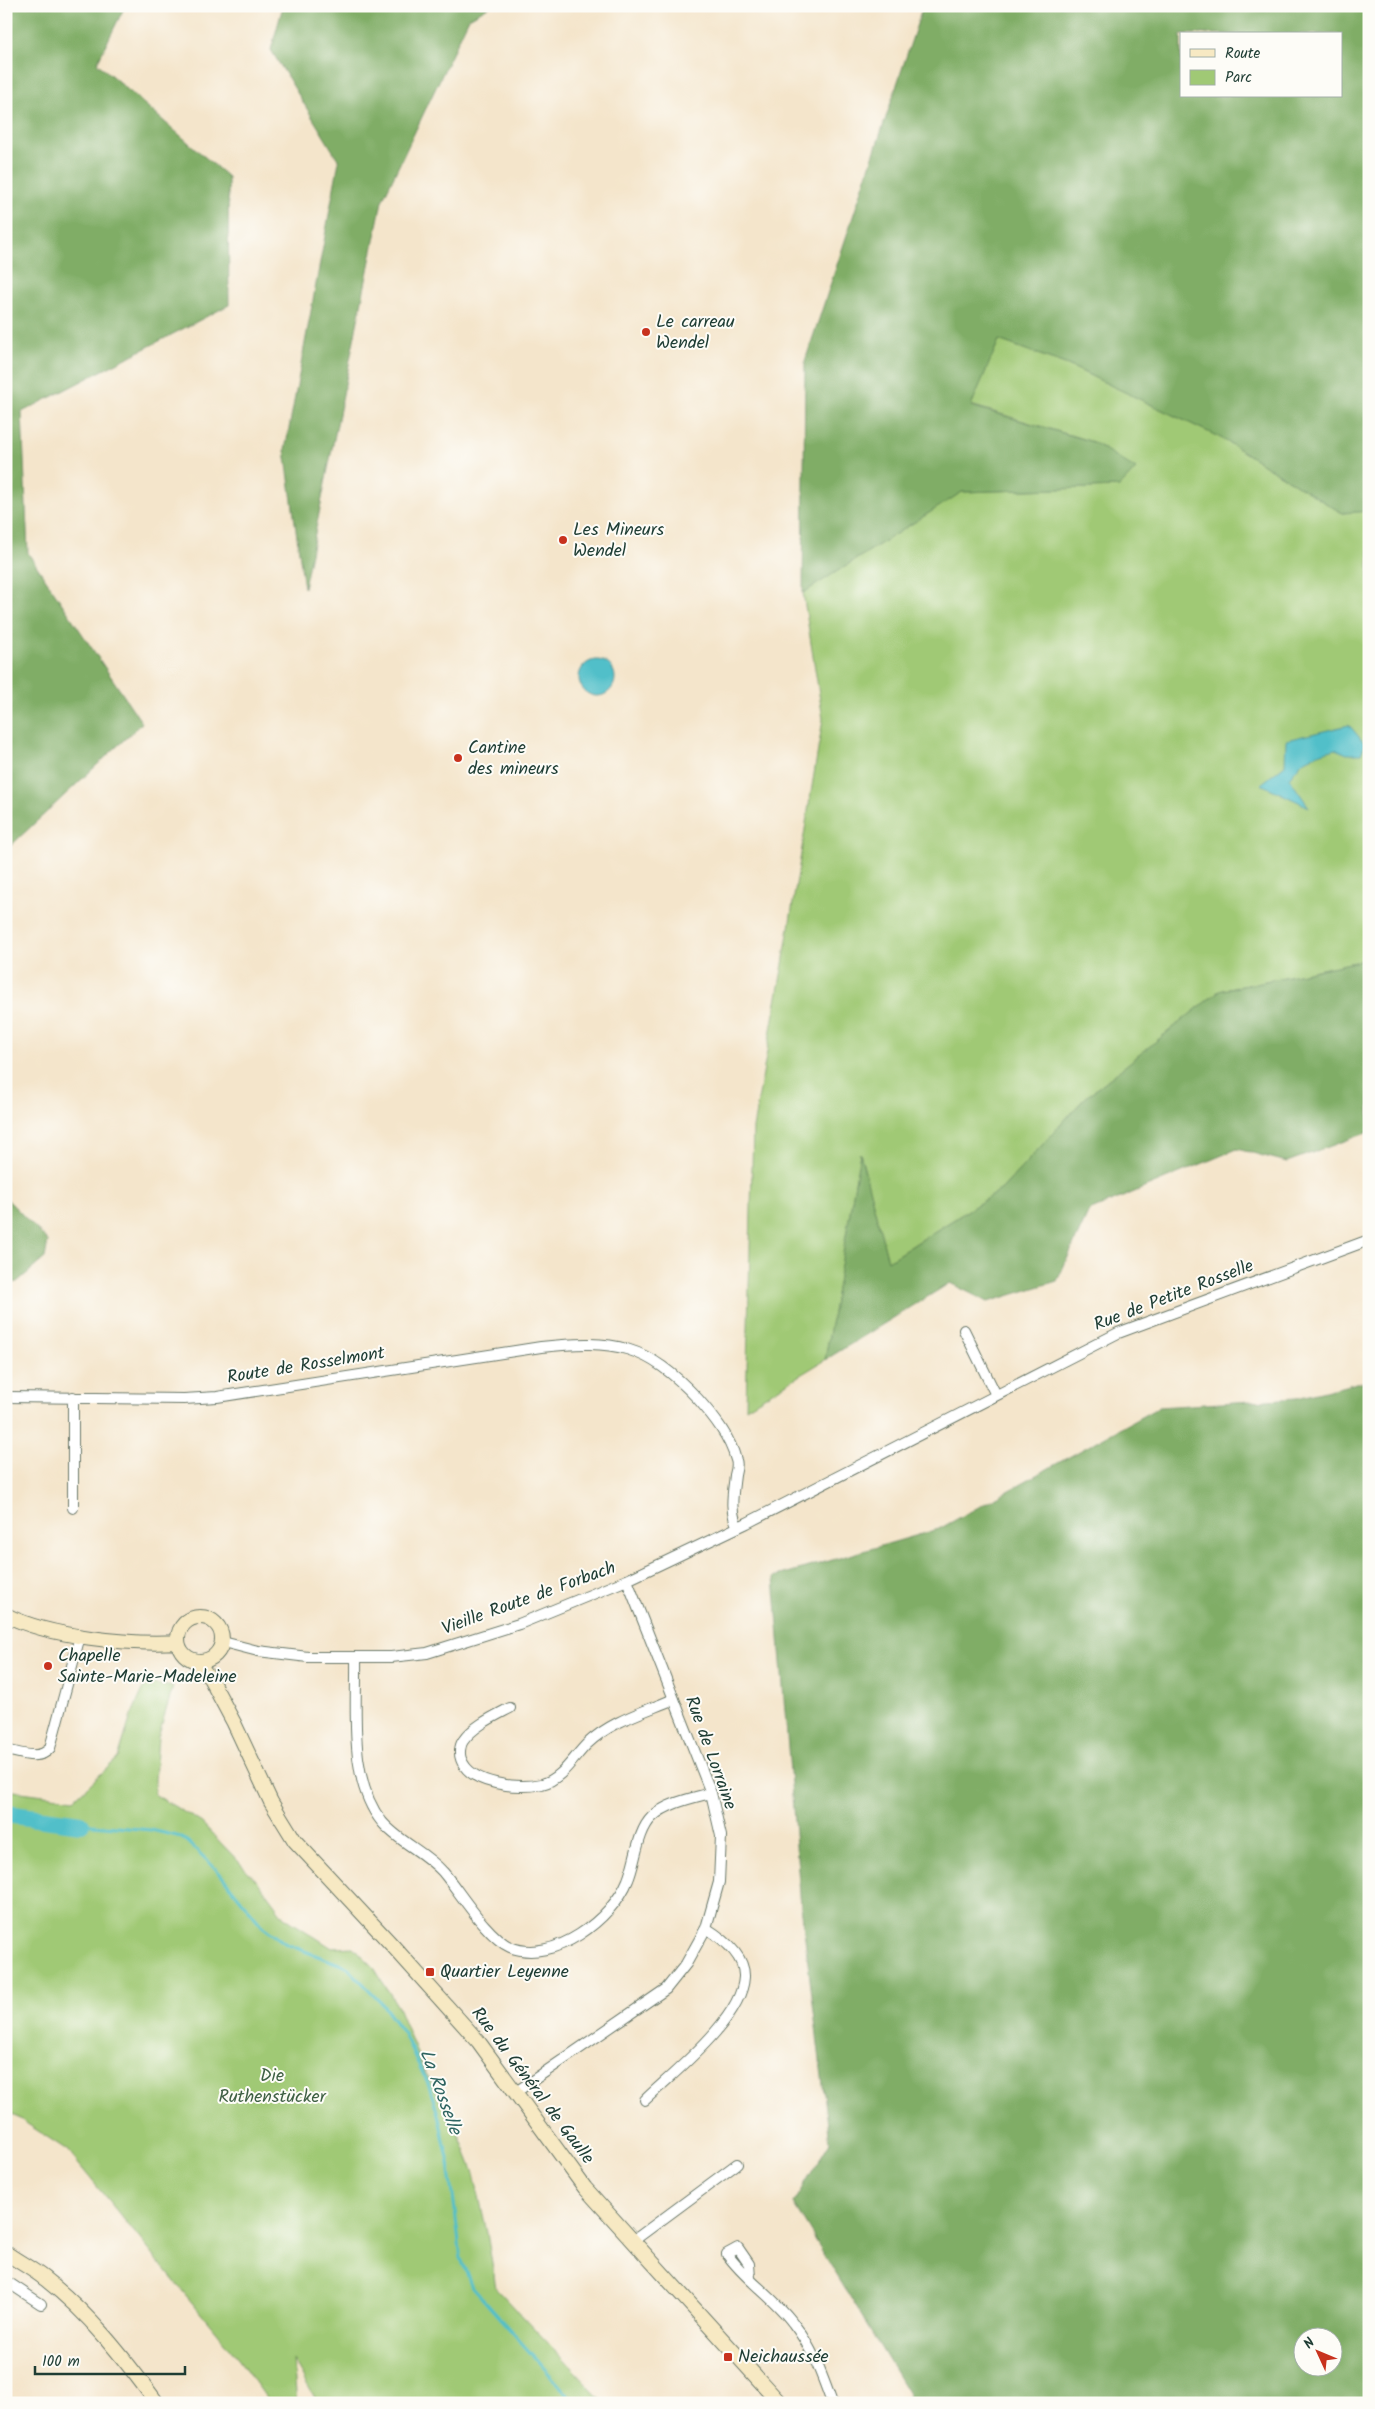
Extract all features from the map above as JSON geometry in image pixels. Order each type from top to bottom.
[{"type":"main road","points":[[6,1615],[43,1629],[80,1636],[149,1644],[178,1642]]},
{"type":"main road","points":[[196,1616],[213,1620],[219,1626],[223,1642],[213,1658],[194,1660],[181,1650],[178,1642],[182,1626],[196,1616]]},
{"type":"main road","points":[[210,1678],[213,1658]]},
{"type":"main road","name":"Rue du Général de Gaulle","points":[[194,1660],[210,1678],[234,1723],[271,1802],[295,1841],[464,2026],[516,2092],[585,2188],[780,2403]]},
{"type":"main road","points":[[6,2253],[45,2279],[88,2318],[117,2349],[157,2403]]},
{"type":"street","name":"Rue de Petite Rosselle","points":[[800,1497],[1118,1334],[1369,1240]]},
{"type":"street","points":[[964,1330],[996,1395]]},
{"type":"street","name":"Route de Rosselmont","points":[[6,1397],[184,1399],[217,1397],[541,1347],[583,1342],[609,1345],[639,1353],[663,1365],[679,1379],[717,1420],[737,1462],[731,1505],[738,1527]]},
{"type":"street","points":[[73,1398],[73,1508]]},
{"type":"street","name":"Vieille Route de Forbach","points":[[223,1642],[258,1651],[292,1655],[356,1658],[427,1653],[519,1624],[627,1580],[800,1497]]},
{"type":"street","name":"Rue de Lorraine","points":[[516,2092],[666,1988],[686,1964],[706,1928],[719,1882],[721,1836],[711,1793],[627,1580]]},
{"type":"street","points":[[6,1750],[32,1755],[46,1753],[52,1743],[80,1636]]},
{"type":"street","points":[[356,1658],[357,1736],[363,1788],[372,1808],[383,1823],[398,1837],[432,1861],[495,1937],[510,1947],[537,1951],[569,1940],[590,1928],[619,1898],[628,1880],[643,1832],[650,1819],[662,1809],[711,1793]]},
{"type":"street","points":[[510,1708],[471,1733],[462,1742],[460,1755],[464,1767],[479,1778],[527,1786],[544,1784],[555,1778],[586,1745],[617,1723],[674,1698]]},
{"type":"street","points":[[645,2100],[720,2028],[738,2001],[744,1976],[737,1955],[720,1936],[706,1928]]},
{"type":"street","points":[[633,2242],[737,2164]]},
{"type":"street","points":[[750,2278],[793,2322],[816,2362],[832,2403]]},
{"type":"street","points":[[6,2281],[41,2304]]},
{"type":"green space","points":[[6,6],[125,6],[97,63],[228,177],[229,305],[22,412],[28,553],[142,723],[6,850]]},
{"type":"green space","points":[[283,6],[490,6],[469,18],[382,201],[304,588],[285,450],[339,161],[271,50]]},
{"type":"green space","points":[[923,6],[1369,6],[1369,511],[1342,513],[1221,438],[1068,365],[999,340],[971,406],[1093,442],[1136,469],[1119,487],[962,492],[803,593],[805,361]]},
{"type":"green space","points":[[999,340],[1068,365],[1221,438],[1342,513],[1369,511],[1369,959],[1219,991],[1085,1098],[1002,1189],[888,1261],[860,1154],[825,1360],[746,1408],[753,1128],[783,964],[823,719],[803,593],[962,492],[1119,487],[1093,442],[971,405]]},
{"type":"green space","points":[[1369,959],[1369,1132],[1287,1162],[1237,1149],[1089,1211],[1057,1281],[988,1302],[950,1283],[825,1360],[860,1153],[888,1261],[1002,1189],[1085,1098],[1219,991]]},
{"type":"green space","points":[[6,1198],[48,1241],[45,1258],[17,1282],[6,1284]]},
{"type":"green space","points":[[1369,1380],[1369,2403],[908,2403],[909,2394],[793,2203],[830,2142],[801,1906],[774,1577],[939,1529],[1159,1407],[1297,1398]]},
{"type":"green space","name":"Die Ruthenstücker","points":[[146,1683],[173,1687],[158,1737],[154,1794],[202,1823],[258,1882],[284,1917],[332,1948],[353,1947],[373,1966],[398,2007],[425,2073],[450,2112],[474,2173],[496,2288],[605,2403],[318,2403],[293,2360],[297,2403],[270,2403],[239,2360],[67,2150],[6,2110],[6,1790],[74,1799],[118,1758],[131,1716]]},
{"type":"water","points":[[597,660],[610,665],[615,678],[610,691],[597,696],[584,691],[579,678],[584,665]]},
{"type":"water","points":[[1349,725],[1365,744],[1361,754],[1347,754],[1335,749],[1318,754],[1303,761],[1289,778],[1309,807],[1261,784],[1285,765],[1286,740]]},
{"type":"waterway","points":[[6,1814],[81,1824]]},
{"type":"waterway","name":"La Rosselle","points":[[81,1824],[151,1830],[177,1836],[187,1841],[217,1870],[262,1926],[286,1944],[347,1967],[380,2001],[404,2034],[429,2086],[438,2114],[449,2163],[461,2259],[472,2287],[575,2403]]},
{"type":"place","name":"Le carreau Wendel","points":[[646,332]]},
{"type":"place","name":"Les Mineurs Wendel","points":[[563,540]]},
{"type":"place","name":"Cantine des mineurs","points":[[458,758]]},
{"type":"place","name":"Chapelle Sainte-Marie-Madeleine","points":[[48,1666]]},
{"type":"place","name":"Quartier Leyenne","points":[[430,1972]]},
{"type":"place","name":"Neichaussée","points":[[728,2357]]}]
